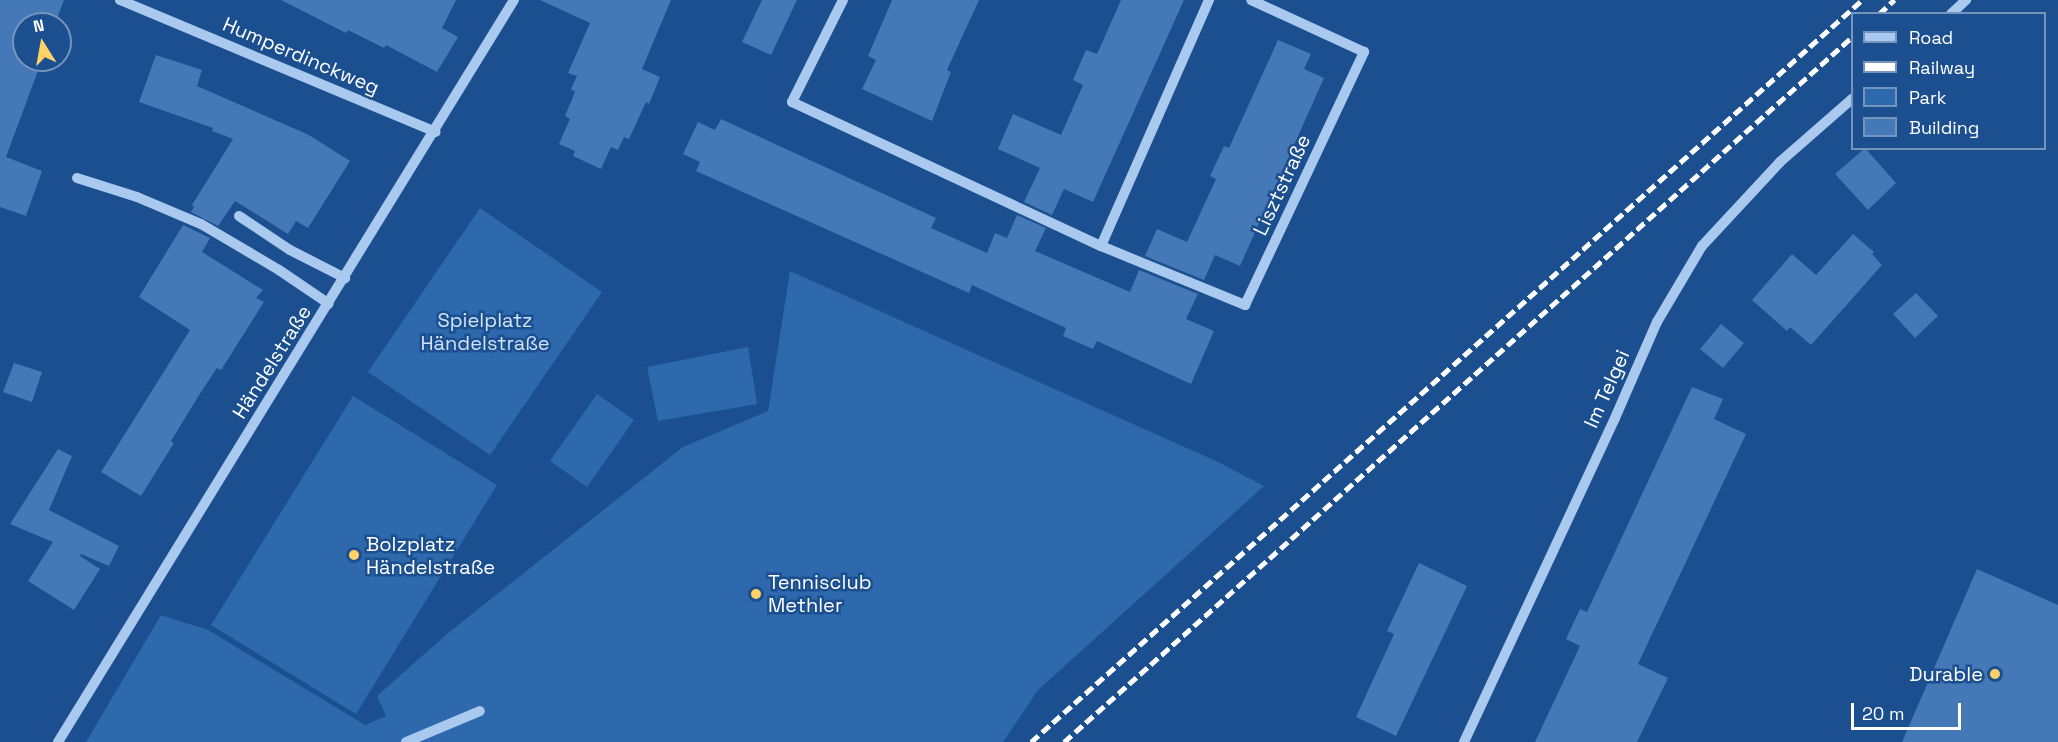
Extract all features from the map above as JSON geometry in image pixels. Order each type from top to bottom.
[{"type":"street","name":"Humperdinckweg","points":[[120,0],[435,132]]},
{"type":"street","name":"Händelstraße","points":[[58,742],[435,132],[514,0]]},
{"type":"street","name":"Lisztstraße","points":[[843,0],[792,102],[1101,246],[1245,305],[1364,52],[1251,0]]},
{"type":"street","points":[[1101,246],[1209,0]]},
{"type":"street","points":[[1953,12],[1966,0]]},
{"type":"street","name":"Im Telgei","points":[[1464,742],[1610,429],[1657,322],[1702,246],[1780,162],[1851,100]]},
{"type":"street","points":[[77,178],[137,197],[201,224],[279,270],[329,304]]},
{"type":"street","points":[[239,216],[290,250],[345,278]]},
{"type":"street","points":[[406,742],[480,711]]},
{"type":"green space","name":"Spielplatz Händelstraße","points":[[480,208],[602,292],[490,455],[368,372]]},
{"type":"green space","points":[[790,271],[1218,462],[1264,486],[1038,690],[1003,742],[86,742],[161,615],[208,630],[365,725],[386,716],[377,696],[448,633],[683,447],[768,411]]},
{"type":"green space","points":[[748,347],[757,404],[658,421],[647,367]]},
{"type":"green space","points":[[597,394],[634,420],[587,487],[550,461]]},
{"type":"green space","name":"Bolzplatz Händelstraße","points":[[353,396],[497,485],[356,714],[211,625]]},
{"type":"building","points":[[0,0],[64,0],[60,12],[12,12],[12,72],[38,72],[6,157],[42,171],[26,216],[0,207]]},
{"type":"building","points":[[281,0],[456,0],[442,28],[458,37],[437,72],[386,45],[384,48],[348,30],[346,33]]},
{"type":"building","points":[[540,0],[671,0],[642,69],[660,77],[649,104],[646,102],[629,139],[624,137],[618,150],[611,147],[601,169],[573,156],[575,151],[559,144],[570,119],[565,116],[575,92],[571,89],[577,76],[568,73],[590,23]]},
{"type":"building","points":[[762,0],[797,0],[771,55],[742,42]]},
{"type":"building","points":[[892,0],[979,0],[947,70],[951,72],[932,121],[862,89],[876,60],[868,56]]},
{"type":"building","points":[[1121,0],[1184,0],[1093,202],[1064,189],[1052,215],[1024,202],[1040,168],[998,149],[1013,114],[1061,135],[1083,85],[1073,80],[1086,50],[1097,54]]},
{"type":"building","points":[[1278,40],[1311,54],[1304,69],[1324,78],[1240,266],[1215,255],[1204,280],[1145,256],[1157,229],[1187,242],[1216,179],[1210,176],[1224,146],[1229,148]]},
{"type":"building","points":[[156,55],[202,70],[197,86],[309,135],[350,161],[308,228],[296,221],[288,234],[235,201],[218,226],[191,212],[194,207],[192,205],[233,139],[212,131],[213,128],[139,102]]},
{"type":"building","points":[[721,119],[936,218],[931,228],[987,253],[995,233],[1007,238],[1017,215],[1046,228],[1035,251],[1130,292],[1139,270],[1198,294],[1186,319],[1214,331],[1191,384],[1097,341],[1093,349],[1063,336],[1066,328],[972,285],[969,293],[696,171],[700,162],[683,154],[698,122],[715,130]]},
{"type":"building","points":[[1863,150],[1867,150],[1896,183],[1868,210],[1835,174]]},
{"type":"building","points":[[183,225],[210,238],[202,252],[263,290],[256,298],[264,302],[221,370],[217,368],[201,392],[171,441],[174,443],[141,496],[101,472],[190,330],[139,297]]},
{"type":"building","points":[[1853,234],[1874,252],[1872,254],[1882,265],[1811,345],[1790,327],[1787,331],[1752,300],[1792,254],[1816,275]]},
{"type":"building","points":[[1916,293],[1938,316],[1915,338],[1893,314]]},
{"type":"building","points":[[1721,324],[1744,343],[1723,368],[1700,349]]},
{"type":"building","points":[[14,363],[42,372],[32,402],[3,392]]},
{"type":"building","points":[[1692,387],[1723,399],[1714,419],[1746,434],[1638,664],[1668,678],[1637,742],[1535,742],[1580,646],[1566,639],[1580,609],[1587,612]]},
{"type":"building","points":[[58,449],[72,456],[49,510],[119,546],[109,566],[81,554],[80,556],[100,569],[74,610],[28,581],[53,542],[10,524]]},
{"type":"building","points":[[1419,563],[1467,586],[1396,736],[1356,717],[1394,634],[1387,631]]},
{"type":"building","name":"Durable","points":[[1977,569],[2058,605],[2058,742],[1902,742]]},
{"type":"railway","points":[[1031,742],[1862,0]]},
{"type":"railway","points":[[1881,12],[1894,0]]},
{"type":"railway","points":[[1064,742],[1851,38]]},
{"type":"place","name":"Bolzplatz Händelstraße","points":[[354,555]]},
{"type":"place","name":"Tennisclub Methler","points":[[756,594]]},
{"type":"place","name":"Durable","points":[[1995,674]]}]
